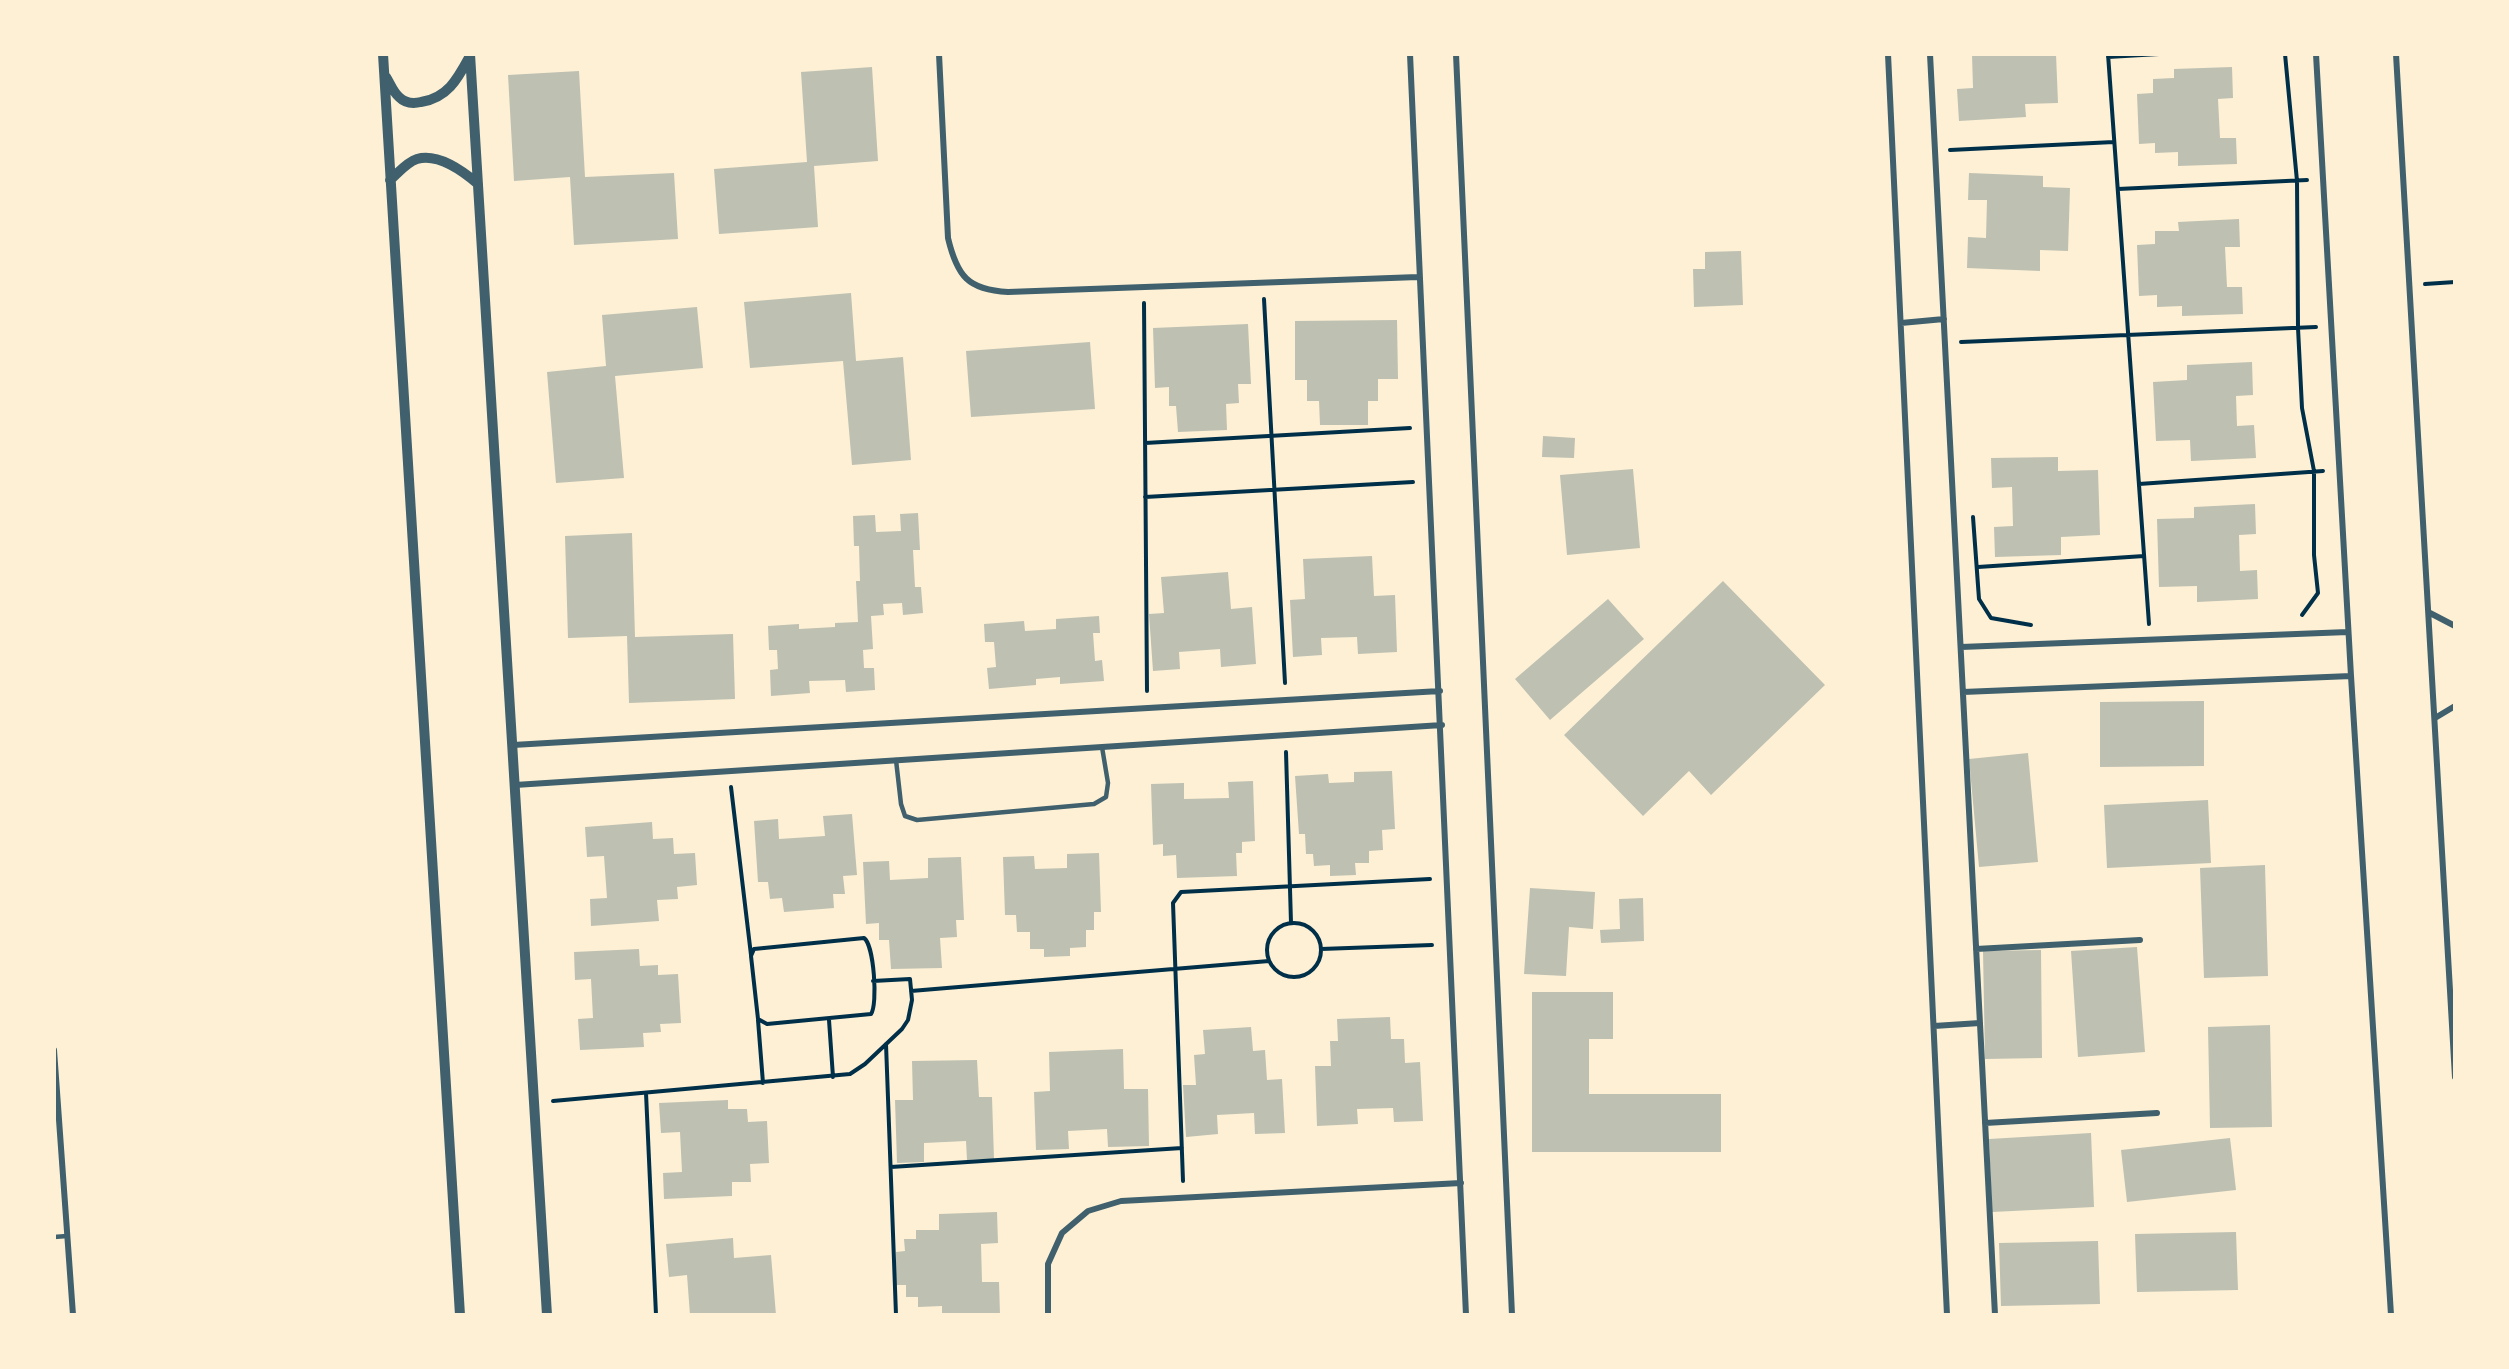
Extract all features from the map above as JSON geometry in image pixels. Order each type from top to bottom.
[{"type":"street","points":[[383,54],[460,1315]]},
{"type":"street","points":[[939,54],[948,238],[953,260],[965,279],[985,291],[1418,277]]},
{"type":"street","points":[[1410,54],[1418,277],[1442,725],[1466,1315]]},
{"type":"street","points":[[1456,54],[1512,1315]]},
{"type":"street","points":[[1888,54],[1947,1315]]},
{"type":"street","points":[[1930,54],[1995,1315]]},
{"type":"street","points":[[2316,54],[2348,632],[2391,1315]]},
{"type":"street","points":[[2396,54],[2455,1077]]},
{"type":"street","points":[[384,74],[399,98],[411,104],[426,102],[441,96],[454,84],[470,55]]},
{"type":"street","points":[[470,55],[547,1315]]},
{"type":"street","points":[[390,180],[417,159],[427,158],[463,171],[478,184]]},
{"type":"street","points":[[1901,323],[1944,319]]},
{"type":"street","points":[[2430,613],[2455,626]]},
{"type":"street","points":[[1960,647],[2348,632]]},
{"type":"street","points":[[1963,692],[2351,676]]},
{"type":"street","points":[[513,745],[1440,691]]},
{"type":"street","points":[[2435,718],[2455,706]]},
{"type":"street","points":[[515,785],[1442,725]]},
{"type":"street","points":[[1976,950],[2140,940]]},
{"type":"street","points":[[1934,1026],[1980,1023]]},
{"type":"street","points":[[54,1050],[73,1315]]},
{"type":"street","points":[[1985,1123],[2157,1113]]},
{"type":"street","points":[[1048,1315],[1048,1264],[1062,1233],[1088,1211],[1121,1202],[1461,1183]]},
{"type":"lane","points":[[896,760],[901,804],[905,816],[917,820],[1094,804],[1106,797],[1108,783],[1102,747]]},
{"type":"lane","points":[[54,1237],[67,1236]]},
{"type":"path","points":[[2150,640],[2108,56],[2158,54]]},
{"type":"path","points":[[2285,54],[2297,181],[2298,328],[2302,408],[2314,471],[2314,555],[2318,593],[2304,614],[2294,616]]},
{"type":"path","points":[[1949,139],[1950,161]]},
{"type":"path","points":[[1935,151],[2114,142]]},
{"type":"path","points":[[2118,189],[2323,179]]},
{"type":"path","points":[[2410,284],[2455,282]]},
{"type":"path","points":[[1263,283],[1286,700]]},
{"type":"path","points":[[1144,287],[1147,708]]},
{"type":"path","points":[[1945,343],[2332,326]]},
{"type":"path","points":[[1961,333],[1962,345]]},
{"type":"path","points":[[1145,443],[1426,428]]},
{"type":"path","points":[[2139,484],[2339,470]]},
{"type":"path","points":[[1145,497],[1429,481]]},
{"type":"path","points":[[1972,508],[1979,600],[1991,618],[2041,627]]},
{"type":"path","points":[[1956,568],[2144,556]]},
{"type":"path","points":[[2138,626],[2160,625]]},
{"type":"path","points":[[1285,735],[1291,923]]},
{"type":"path","points":[[729,771],[758,1019],[763,1083]]},
{"type":"path","points":[[1183,1198],[1173,903],[1177,894],[1290,885],[1448,878]]},
{"type":"path","points":[[1291,923],[1308,927],[1315,933],[1321,950],[1315,967],[1300,976],[1282,974],[1269,962],[1267,945],[1270,937],[1283,925],[1291,923]]},
{"type":"path","points":[[751,956],[754,949],[763,946],[864,938],[870,944],[875,1007],[872,1014],[829,1020],[767,1024],[758,1019]]},
{"type":"path","points":[[1321,950],[1451,944]]},
{"type":"path","points":[[911,991],[1269,962]]},
{"type":"path","points":[[534,1102],[850,1074],[886,1044],[908,1020],[912,1011],[910,979],[873,981]]},
{"type":"path","points":[[829,1020],[833,1077]]},
{"type":"path","points":[[886,1044],[896,1315]]},
{"type":"path","points":[[646,1093],[656,1315]]},
{"type":"path","points":[[891,1167],[1182,1148]]},
{"type":"building","points":[[1972,54],[2056,54],[2058,103],[2025,104],[2026,117],[1959,121],[1957,89],[1973,88]]},
{"type":"building","points":[[872,67],[878,161],[814,166],[818,227],[719,234],[714,169],[807,162],[801,72]]},
{"type":"building","points":[[2232,67],[2233,98],[2218,99],[2220,138],[2236,138],[2237,164],[2178,166],[2178,152],[2155,153],[2155,143],[2139,144],[2137,94],[2153,93],[2153,79],[2174,78],[2174,69]]},
{"type":"building","points":[[579,71],[585,177],[674,173],[678,239],[574,245],[570,177],[514,181],[508,75]]},
{"type":"building","points":[[1969,173],[2043,176],[2043,187],[2070,188],[2068,251],[2040,250],[2040,271],[1967,268],[1968,237],[1986,238],[1987,200],[1968,200]]},
{"type":"building","points":[[2239,219],[2240,247],[2225,247],[2227,287],[2242,287],[2243,314],[2182,316],[2182,306],[2157,307],[2157,295],[2139,296],[2137,245],[2155,244],[2155,231],[2179,231],[2178,222]]},
{"type":"building","points":[[1741,251],[1743,305],[1694,307],[1693,269],[1705,269],[1705,252]]},
{"type":"building","points":[[851,293],[856,361],[903,357],[911,460],[852,465],[843,361],[750,368],[744,302]]},
{"type":"building","points":[[697,307],[703,368],[615,376],[624,478],[556,483],[547,372],[606,366],[602,315]]},
{"type":"building","points":[[1397,320],[1398,379],[1378,379],[1378,401],[1368,401],[1368,425],[1320,425],[1319,401],[1307,401],[1307,380],[1295,380],[1295,321]]},
{"type":"building","points":[[1248,324],[1251,384],[1238,384],[1239,403],[1226,404],[1227,430],[1178,432],[1176,406],[1169,406],[1169,387],[1155,388],[1153,328]]},
{"type":"building","points":[[1090,342],[1095,409],[971,417],[966,351]]},
{"type":"building","points":[[2252,362],[2253,395],[2236,396],[2237,426],[2254,425],[2256,458],[2191,461],[2190,440],[2156,441],[2153,382],[2187,380],[2187,365]]},
{"type":"building","points":[[1543,436],[1575,438],[1574,458],[1542,457]]},
{"type":"building","points":[[2058,457],[2058,471],[2098,470],[2100,535],[2061,537],[2061,555],[1995,557],[1994,527],[2013,526],[2012,487],[1992,488],[1991,458]]},
{"type":"building","points":[[1633,469],[1640,548],[1567,555],[1560,475]]},
{"type":"building","points":[[2255,504],[2256,534],[2239,535],[2240,571],[2257,570],[2258,599],[2197,602],[2197,586],[2159,587],[2157,519],[2194,518],[2194,507]]},
{"type":"building","points":[[918,513],[920,550],[913,550],[915,587],[921,587],[923,613],[903,615],[902,603],[883,604],[884,615],[871,616],[873,649],[863,650],[864,668],[874,668],[875,690],[846,692],[845,680],[809,681],[810,693],[771,696],[770,670],[778,669],[777,650],[769,650],[768,626],[799,624],[799,629],[835,627],[835,623],[858,622],[856,581],[860,581],[859,546],[854,546],[853,516],[875,515],[876,532],[901,531],[900,514]]},
{"type":"building","points":[[632,533],[635,637],[733,634],[735,699],[629,703],[627,636],[568,638],[565,536]]},
{"type":"building","points":[[1372,556],[1374,596],[1395,595],[1397,652],[1358,654],[1357,637],[1321,638],[1322,655],[1293,657],[1290,600],[1305,599],[1303,559]]},
{"type":"building","points":[[1228,572],[1231,609],[1252,607],[1256,664],[1221,667],[1220,649],[1179,652],[1180,669],[1153,671],[1149,614],[1164,613],[1161,577]]},
{"type":"building","points":[[1723,581],[1825,685],[1711,795],[1689,771],[1643,816],[1564,735]]},
{"type":"building","points":[[1608,599],[1644,639],[1550,720],[1515,679]]},
{"type":"building","points":[[1099,616],[1100,633],[1093,633],[1095,661],[1102,660],[1104,681],[1060,684],[1060,677],[1036,679],[1036,685],[989,689],[987,668],[996,667],[994,642],[985,642],[984,624],[1024,621],[1025,631],[1056,629],[1056,619]]},
{"type":"building","points":[[2204,701],[2204,766],[2100,767],[2100,702]]},
{"type":"building","points":[[2028,753],[2038,862],[1979,867],[1969,759]]},
{"type":"building","points":[[1392,771],[1395,829],[1382,830],[1383,850],[1369,851],[1369,863],[1355,863],[1356,875],[1330,876],[1330,865],[1314,866],[1313,854],[1306,854],[1305,834],[1299,834],[1295,776],[1328,774],[1329,783],[1354,782],[1354,772]]},
{"type":"building","points":[[1253,781],[1255,841],[1242,842],[1242,853],[1236,853],[1237,876],[1177,878],[1176,855],[1163,856],[1163,844],[1153,845],[1151,784],[1184,783],[1184,799],[1229,798],[1228,782]]},
{"type":"building","points":[[2208,800],[2211,863],[2107,868],[2104,805]]},
{"type":"building","points":[[852,814],[857,875],[843,876],[845,894],[833,894],[834,908],[784,912],[782,898],[770,899],[768,882],[758,882],[754,821],[778,819],[779,839],[825,836],[823,816]]},
{"type":"building","points":[[652,822],[653,839],[673,838],[674,854],[695,853],[697,885],[677,887],[678,899],[657,900],[659,921],[591,926],[590,899],[607,898],[604,856],[587,857],[585,827]]},
{"type":"building","points":[[1099,853],[1101,912],[1094,912],[1094,930],[1086,930],[1086,947],[1070,948],[1070,956],[1044,957],[1044,949],[1030,949],[1030,932],[1017,932],[1016,915],[1005,915],[1003,857],[1034,856],[1035,869],[1067,868],[1067,854]]},
{"type":"building","points":[[961,857],[964,920],[956,920],[957,937],[940,938],[942,968],[891,969],[889,940],[879,940],[879,923],[866,924],[863,862],[889,861],[890,880],[928,878],[928,858]]},
{"type":"building","points":[[2265,865],[2268,976],[2204,978],[2200,868]]},
{"type":"building","points":[[1530,888],[1595,892],[1593,929],[1569,927],[1566,976],[1524,974]]},
{"type":"building","points":[[1643,898],[1644,941],[1601,943],[1600,930],[1620,929],[1619,899]]},
{"type":"building","points":[[2137,947],[2145,1052],[2078,1057],[2071,951]]},
{"type":"building","points":[[639,949],[640,966],[658,965],[658,975],[678,974],[681,1023],[660,1024],[661,1032],[643,1033],[644,1047],[580,1050],[578,1019],[593,1018],[591,979],[575,980],[574,952]]},
{"type":"building","points":[[2041,950],[2042,1058],[1985,1059],[1983,951]]},
{"type":"building","points":[[1532,992],[1613,992],[1613,1039],[1589,1039],[1589,1094],[1721,1094],[1721,1152],[1532,1152]]},
{"type":"building","points":[[1390,1017],[1391,1039],[1404,1039],[1405,1063],[1420,1062],[1423,1121],[1394,1122],[1393,1108],[1357,1109],[1358,1124],[1317,1126],[1315,1066],[1331,1066],[1330,1041],[1338,1041],[1337,1019]]},
{"type":"building","points":[[2270,1025],[2272,1127],[2210,1128],[2208,1027]]},
{"type":"building","points":[[1251,1027],[1253,1051],[1265,1050],[1267,1080],[1282,1079],[1285,1133],[1255,1134],[1254,1113],[1217,1115],[1218,1134],[1186,1137],[1183,1085],[1196,1085],[1194,1055],[1205,1054],[1203,1030]]},
{"type":"building","points":[[1123,1049],[1124,1089],[1148,1089],[1149,1146],[1108,1147],[1107,1129],[1068,1131],[1069,1149],[1036,1150],[1034,1092],[1050,1091],[1049,1052]]},
{"type":"building","points":[[977,1060],[979,1097],[992,1097],[994,1159],[967,1160],[966,1141],[924,1143],[924,1162],[897,1163],[895,1100],[913,1100],[912,1061]]},
{"type":"building","points":[[728,1100],[728,1109],[747,1109],[748,1122],[767,1121],[769,1163],[750,1164],[751,1182],[732,1182],[732,1196],[664,1199],[663,1173],[682,1172],[680,1132],[661,1133],[659,1103]]},
{"type":"building","points":[[2091,1133],[2094,1207],[1992,1212],[1989,1139]]},
{"type":"building","points":[[2230,1138],[2236,1190],[2127,1202],[2121,1150]]},
{"type":"building","points":[[997,1212],[998,1243],[981,1244],[982,1282],[999,1282],[1000,1315],[942,1315],[942,1306],[918,1307],[918,1297],[906,1297],[906,1285],[896,1285],[896,1252],[905,1251],[904,1239],[916,1239],[916,1230],[939,1230],[939,1214]]},
{"type":"building","points":[[2236,1232],[2238,1290],[2137,1292],[2135,1234]]},
{"type":"building","points":[[733,1238],[734,1258],[771,1255],[776,1315],[690,1315],[687,1275],[669,1277],[666,1244]]},
{"type":"building","points":[[2098,1241],[2100,1304],[2001,1306],[1999,1243]]}]
